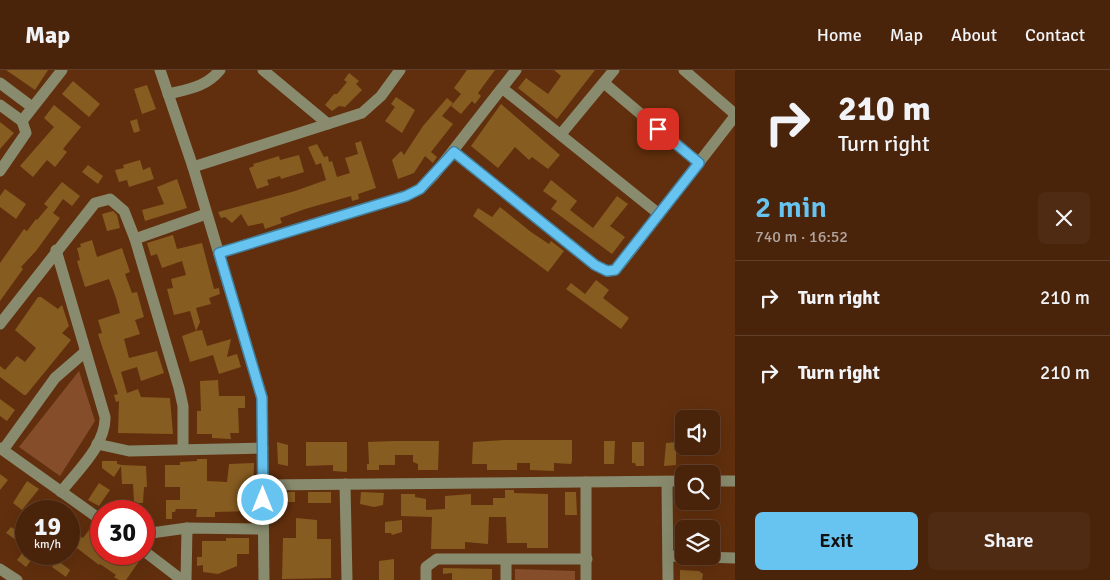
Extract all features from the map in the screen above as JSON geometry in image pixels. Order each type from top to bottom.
[{"type":"street","points":[[17,118],[28,104],[62,70]]},
{"type":"street","points":[[160,70],[193,167],[258,379],[262,398],[264,580]]},
{"type":"street","points":[[168,94],[204,85],[212,80],[220,70]]},
{"type":"street","points":[[263,70],[328,124]]},
{"type":"street","points":[[193,167],[362,114],[381,96],[400,70]]},
{"type":"street","points":[[219,253],[406,196],[420,189],[454,152],[516,70]]},
{"type":"street","points":[[561,134],[614,70]]},
{"type":"street","points":[[454,152],[595,265],[607,271],[615,270],[735,115],[684,70]]},
{"type":"street","points":[[0,83],[28,104]]},
{"type":"street","points":[[604,83],[699,163]]},
{"type":"street","points":[[502,88],[659,214]]},
{"type":"street","points":[[0,105],[17,118],[26,135],[0,170]]},
{"type":"street","points":[[0,324],[95,202],[110,199],[116,202],[124,211],[135,239],[179,388],[183,406],[183,449]]},
{"type":"street","points":[[135,239],[206,214]]},
{"type":"street","points":[[56,250],[104,417],[103,432],[97,444],[61,492]]},
{"type":"street","points":[[85,352],[55,378],[2,449],[90,512]]},
{"type":"street","points":[[97,444],[129,451],[263,448]]},
{"type":"street","points":[[720,481],[735,481]]},
{"type":"street","points":[[586,482],[586,580]]},
{"type":"street","points":[[668,482],[668,580]]},
{"type":"street","points":[[263,485],[675,482]]},
{"type":"street","points":[[345,484],[347,580]]},
{"type":"street","points":[[155,532],[187,528],[263,529]]},
{"type":"street","points":[[186,580],[187,528]]},
{"type":"street","points":[[669,556],[735,558]]},
{"type":"street","points":[[155,559],[182,580]]},
{"type":"street","points":[[426,580],[426,567],[437,560],[587,559]]},
{"type":"street","points":[[506,560],[506,580]]},
{"type":"street","points":[[0,569],[17,580]]},
{"type":"shaded area","points":[[79,371],[95,421],[60,476],[19,447]]},
{"type":"shaded area","points":[[515,569],[575,571],[575,580],[515,580]]},
{"type":"building","points":[[6,70],[48,70],[35,90]]},
{"type":"building","points":[[467,70],[495,70],[478,93],[481,96],[475,104],[472,101],[461,114],[451,106],[461,94],[454,88]]},
{"type":"building","points":[[554,70],[595,70],[557,119],[518,88],[526,78],[548,94],[561,76]]},
{"type":"building","points":[[349,73],[359,81],[356,84],[362,90],[345,107],[339,106],[332,111],[325,105],[347,82],[344,80]]},
{"type":"building","points":[[73,81],[100,104],[89,117],[62,94]]},
{"type":"building","points":[[147,85],[156,109],[142,114],[134,89]]},
{"type":"building","points":[[396,97],[415,110],[402,133],[385,121],[395,107],[391,104]]},
{"type":"building","points":[[447,98],[453,103],[442,116],[453,124],[431,152],[437,157],[433,163],[425,156],[414,173],[398,179],[392,160],[401,151],[404,155],[423,126]]},
{"type":"building","points":[[501,104],[560,155],[548,169],[532,157],[529,160],[515,147],[498,168],[471,146]]},
{"type":"building","points":[[54,105],[81,127],[63,149],[67,152],[55,167],[47,160],[33,177],[20,166],[54,127],[44,118]]},
{"type":"building","points":[[137,119],[140,131],[134,133],[130,121]]},
{"type":"building","points":[[0,122],[14,133],[0,149]]},
{"type":"building","points":[[361,141],[376,188],[358,194],[359,199],[352,201],[351,196],[305,209],[280,218],[282,223],[265,229],[263,223],[248,226],[241,214],[232,223],[225,217],[221,218],[218,212],[295,191],[326,180],[321,163],[316,165],[308,147],[317,144],[324,157],[328,156],[329,162],[332,161],[337,177],[350,173],[345,158],[358,154],[355,143]]},
{"type":"building","points":[[299,155],[304,172],[281,179],[280,176],[267,180],[269,185],[257,189],[249,168],[254,166],[253,164],[279,156],[280,160]]},
{"type":"building","points":[[140,160],[143,170],[150,167],[154,179],[129,187],[127,180],[119,182],[115,170],[124,168],[123,165]]},
{"type":"building","points":[[88,165],[103,176],[98,184],[82,172]]},
{"type":"building","points":[[177,179],[187,208],[145,221],[142,210],[164,204],[157,187]]},
{"type":"building","points":[[551,180],[577,201],[570,210],[593,228],[617,196],[628,204],[610,226],[625,237],[612,254],[551,209],[557,201],[543,191]]},
{"type":"building","points":[[62,182],[80,196],[72,206],[63,199],[53,213],[60,218],[36,251],[21,267],[23,269],[0,301],[0,263],[24,229],[27,231],[48,207],[44,204]]},
{"type":"building","points":[[5,189],[26,204],[16,219],[0,207],[0,196]]},
{"type":"building","points":[[500,207],[531,232],[549,244],[551,241],[564,251],[548,272],[473,216],[478,208],[492,217]]},
{"type":"building","points":[[113,211],[117,215],[120,228],[107,231],[102,214]]},
{"type":"building","points":[[173,235],[177,249],[202,243],[214,289],[219,288],[220,294],[209,298],[211,304],[196,308],[200,322],[196,331],[190,311],[174,315],[167,289],[173,288],[171,279],[186,275],[182,261],[162,268],[157,254],[151,256],[147,243]]},
{"type":"building","points":[[92,240],[97,257],[122,248],[130,272],[125,274],[132,293],[137,292],[144,317],[135,320],[140,334],[124,339],[129,358],[157,351],[164,373],[141,381],[137,367],[121,372],[127,393],[138,389],[141,397],[170,398],[173,434],[118,433],[119,401],[116,402],[114,395],[118,394],[98,334],[102,333],[98,320],[120,313],[109,279],[85,287],[77,261],[80,260],[77,248],[81,247],[80,244]]},
{"type":"building","points":[[596,280],[609,290],[603,298],[629,318],[621,329],[566,289],[571,283],[585,294]]},
{"type":"building","points":[[38,297],[41,297],[58,309],[62,305],[69,326],[62,333],[71,340],[26,395],[24,395],[0,377],[0,366],[5,370],[17,356],[25,362],[36,348],[15,330]]},
{"type":"building","points":[[202,330],[207,346],[231,339],[227,357],[237,354],[241,367],[219,374],[213,355],[190,362],[182,336]]},
{"type":"building","points":[[218,380],[219,396],[245,396],[245,408],[238,408],[239,433],[230,433],[231,439],[212,438],[212,434],[197,434],[197,411],[201,411],[200,381]]},
{"type":"building","points":[[0,399],[15,410],[7,421],[0,416]]},
{"type":"building","points":[[572,440],[571,464],[554,463],[554,471],[530,470],[530,463],[517,463],[517,470],[487,470],[487,464],[472,464],[473,442]]},
{"type":"building","points":[[439,441],[438,470],[418,470],[418,464],[413,462],[413,455],[395,455],[395,465],[379,465],[379,470],[367,470],[367,464],[369,464],[368,442]]},
{"type":"building","points":[[604,441],[615,441],[614,464],[604,464]]},
{"type":"building","points":[[277,442],[288,445],[288,466],[278,464]]},
{"type":"building","points":[[306,442],[347,442],[347,472],[333,471],[333,465],[306,466]]},
{"type":"building","points":[[632,442],[644,442],[644,466],[636,466],[635,463],[632,463]]},
{"type":"building","points":[[675,442],[676,465],[664,466],[666,443]]},
{"type":"building","points":[[197,459],[207,459],[207,481],[227,482],[229,464],[254,463],[253,511],[215,512],[215,517],[196,517],[197,509],[176,509],[175,512],[172,512],[172,519],[166,519],[166,500],[180,500],[180,487],[165,487],[165,465],[180,465],[180,462],[197,461]]},
{"type":"building","points":[[102,461],[117,461],[117,464],[122,465],[146,466],[147,487],[144,487],[143,500],[134,500],[133,484],[122,484],[121,466],[114,477],[102,468]]},
{"type":"building","points":[[0,474],[8,480],[0,490]]},
{"type":"building","points":[[27,481],[39,489],[30,500],[15,500],[15,505],[13,503]]},
{"type":"building","points":[[99,483],[110,490],[103,500],[88,500]]},
{"type":"building","points":[[505,490],[514,490],[514,493],[548,494],[548,548],[527,548],[527,543],[507,543],[506,517],[489,517],[488,544],[465,542],[465,549],[431,549],[432,517],[401,516],[401,494],[415,494],[415,497],[426,499],[426,510],[445,509],[445,496],[471,494],[471,505],[493,505],[493,498],[505,498]]},
{"type":"building","points":[[281,492],[295,492],[295,502],[282,502]]},
{"type":"building","points":[[308,492],[331,492],[331,503],[308,503]]},
{"type":"building","points":[[361,492],[384,493],[383,505],[374,507],[360,504]]},
{"type":"building","points":[[565,492],[576,492],[577,515],[565,515]]},
{"type":"building","points":[[296,518],[317,520],[317,539],[331,539],[331,578],[282,579],[283,538],[296,538]]},
{"type":"building","points":[[402,520],[402,532],[392,535],[391,533],[385,533],[385,522]]},
{"type":"building","points":[[11,527],[15,530],[15,539],[6,533]]},
{"type":"building","points":[[90,529],[90,558],[80,550],[80,536],[83,538]]},
{"type":"building","points":[[226,538],[249,538],[249,554],[237,554],[237,566],[218,574],[203,572],[203,565],[197,566],[197,557],[202,557],[202,541],[226,541]]},
{"type":"building","points":[[394,559],[394,580],[379,580],[379,561]]},
{"type":"building","points":[[53,565],[64,565],[70,570],[66,577],[52,567]]},
{"type":"building","points":[[101,565],[136,565],[126,580],[119,580],[114,577],[116,575]]},
{"type":"building","points":[[443,568],[492,569],[492,580],[452,580],[452,573],[443,574]]},
{"type":"building","points":[[680,570],[699,571],[703,574],[702,580],[680,580]]},
{"type":"route","points":[[263,500],[262,398],[258,379],[219,253],[406,196],[420,189],[454,152],[595,265],[607,271],[615,270],[699,163],[658,129]]}]
